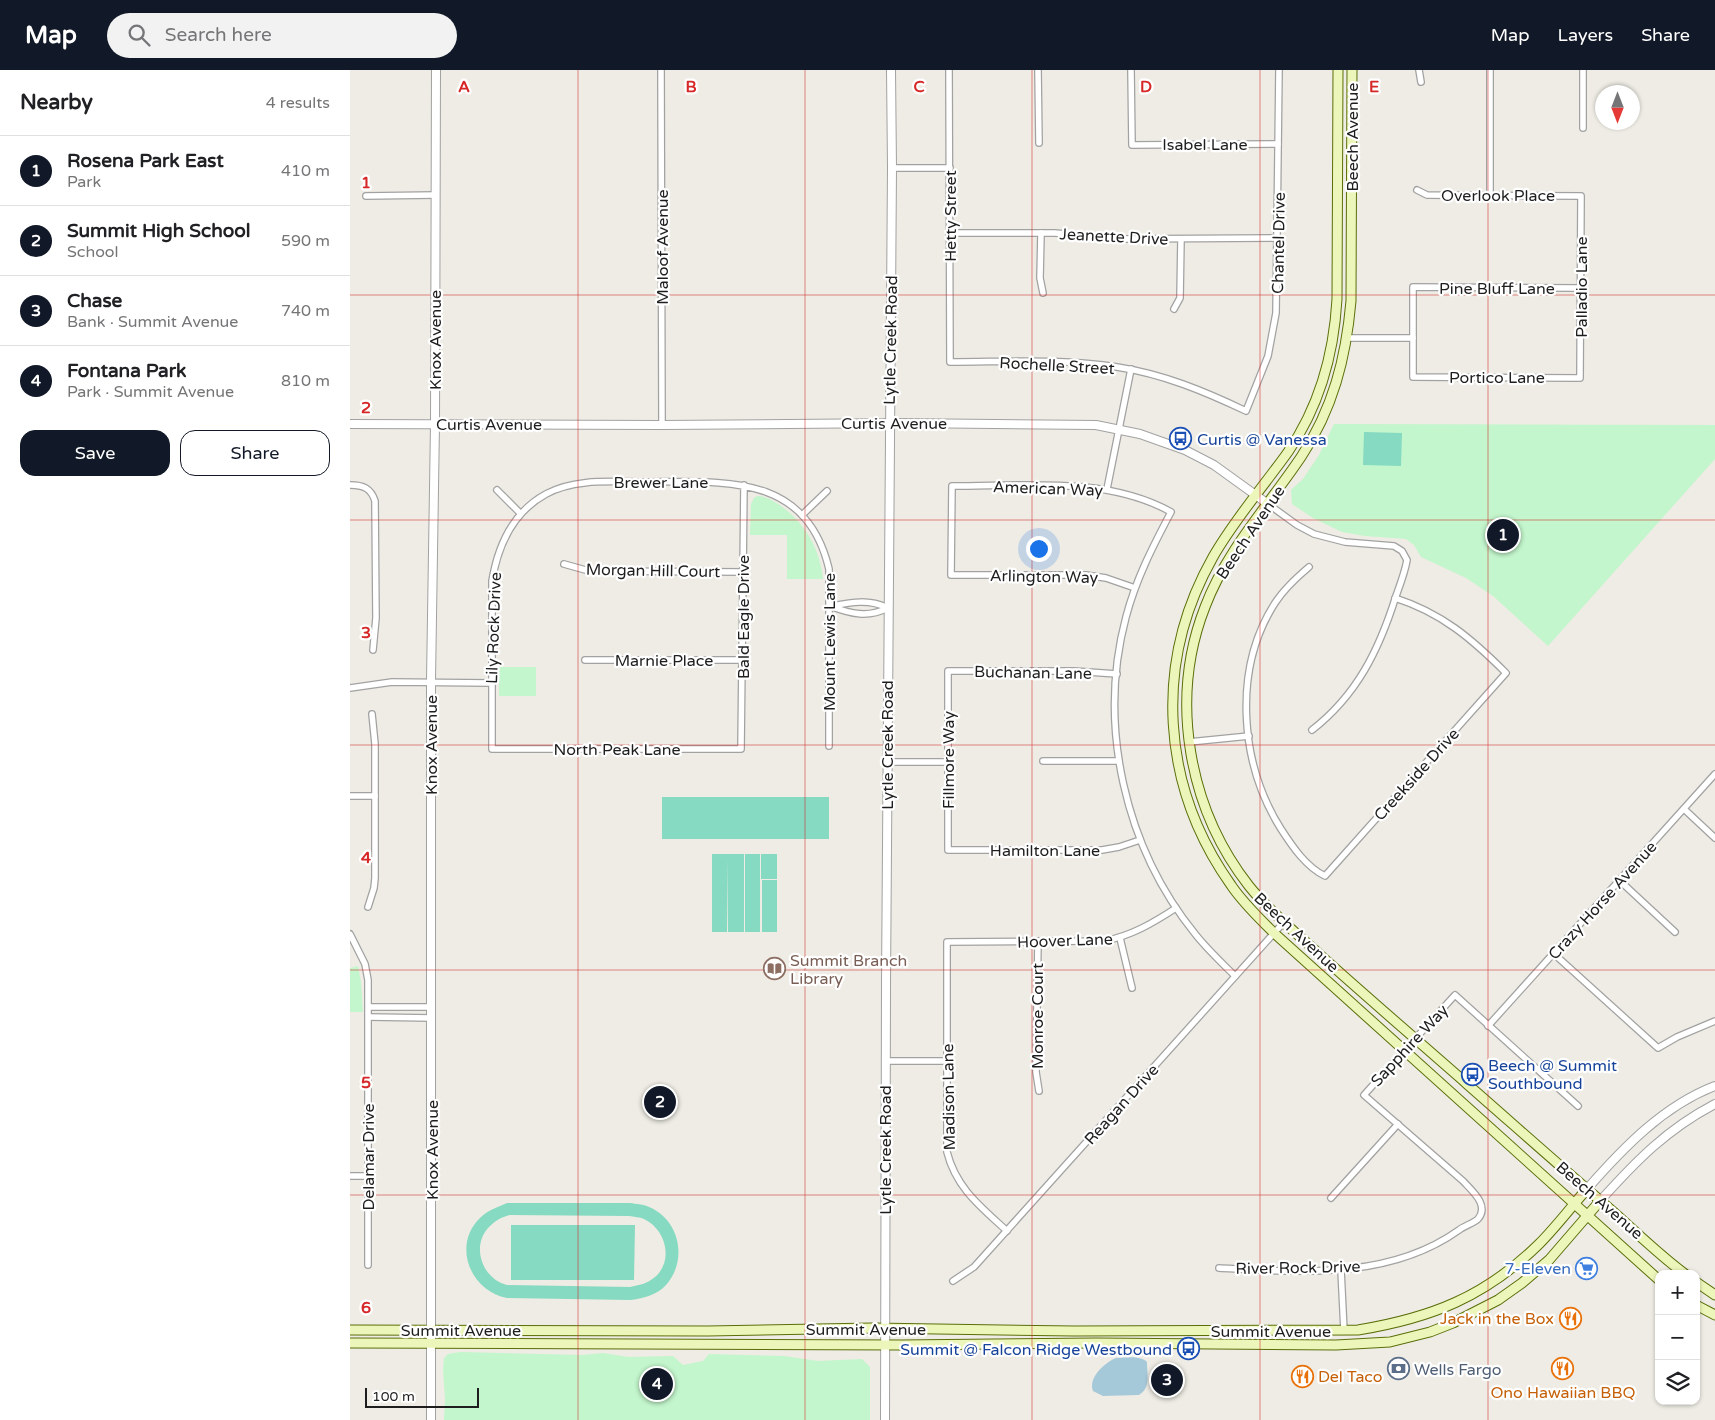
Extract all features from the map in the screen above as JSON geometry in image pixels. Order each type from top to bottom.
[{"type":"main road","name":"Beech Avenue","points":[[1338,70],[1337,299],[1334,337],[1316,399],[1303,427],[1288,452],[1213,556],[1190,605],[1182,631],[1173,696],[1173,722],[1179,771],[1188,804],[1201,835],[1232,887],[1251,910],[1274,933],[1575,1202],[1655,1276]]},
{"type":"main road","name":"Beech Avenue","points":[[1352,70],[1351,301],[1348,338],[1332,396],[1319,427],[1303,455],[1226,563],[1204,609],[1192,653],[1187,718],[1193,769],[1202,802],[1231,860],[1250,887],[1284,922],[1680,1270]]},
{"type":"main road","name":"Summit Avenue","points":[[350,1330],[708,1331],[885,1328],[1074,1331],[1344,1331],[1391,1325],[1415,1319],[1468,1297],[1497,1279],[1524,1258],[1540,1243],[1587,1189]]},
{"type":"main road","name":"Summit Avenue","points":[[350,1343],[885,1345],[1107,1343],[1336,1345],[1390,1342],[1430,1332],[1453,1323],[1498,1300],[1549,1260],[1600,1201]]},
{"type":"main road","points":[[1700,1285],[1715,1295]]},
{"type":"main road","points":[[1700,1307],[1715,1315]]},
{"type":"street","name":"Knox Avenue","points":[[431,1420],[431,682],[435,424],[436,70]]},
{"type":"street","name":"Maloof Avenue","points":[[661,70],[662,425]]},
{"type":"street","name":"Lytle Creek Road","points":[[885,1420],[891,70]]},
{"type":"street","name":"Hetty Street","points":[[949,70],[950,362]]},
{"type":"street","points":[[1038,70],[1039,143]]},
{"type":"street","name":"Isabel Lane","points":[[1131,70],[1132,145],[1278,144]]},
{"type":"street","name":"Chantel Drive","points":[[1246,411],[1260,380],[1273,335],[1278,296],[1279,70]]},
{"type":"street","points":[[1419,70],[1421,82]]},
{"type":"street","points":[[1490,70],[1490,195]]},
{"type":"street","points":[[1582,128],[1583,70]]},
{"type":"street","points":[[892,168],[950,168]]},
{"type":"street","name":"Overlook Place","points":[[1417,190],[1427,195],[1581,196]]},
{"type":"street","points":[[366,196],[435,195]]},
{"type":"street","name":"Palladio Lane","points":[[1580,378],[1581,196]]},
{"type":"street","name":"Jeanette Drive","points":[[950,233],[1064,233],[1118,239],[1278,238]]},
{"type":"street","points":[[1041,233],[1040,278],[1043,292]]},
{"type":"street","points":[[1174,309],[1180,298],[1181,239]]},
{"type":"street","name":"Pine Bluff Lane","points":[[1413,338],[1413,287],[1581,288]]},
{"type":"street","points":[[1348,338],[1413,338]]},
{"type":"street","name":"Portico Lane","points":[[1413,338],[1413,377],[1580,378]]},
{"type":"street","name":"Rochelle Street","points":[[950,362],[1065,362],[1131,369],[1188,385],[1246,411]]},
{"type":"street","points":[[1107,490],[1131,369]]},
{"type":"street","name":"Curtis Avenue","points":[[350,424],[1082,424],[1119,429],[1152,437],[1185,450],[1214,465],[1297,525],[1314,534],[1345,542],[1399,548],[1405,554],[1407,562],[1395,598]]},
{"type":"street","name":"Brewer Lane","points":[[520,513],[546,494],[563,487],[592,482],[716,482],[744,485],[767,491],[786,502],[802,515]]},
{"type":"street","points":[[350,485],[366,487],[371,490],[376,507],[376,629],[373,650]]},
{"type":"street","name":"Bald Eagle Drive","points":[[741,749],[744,485]]},
{"type":"street","name":"American Way","points":[[951,575],[952,486],[1074,486],[1107,490],[1152,503],[1171,512],[1152,547],[1135,588]]},
{"type":"street","points":[[497,490],[520,513]]},
{"type":"street","points":[[802,515],[827,491]]},
{"type":"street","name":"Lily Rock Drive","points":[[492,749],[492,581],[495,561],[504,537],[520,513]]},
{"type":"street","name":"Mount Lewis Lane","points":[[802,515],[823,547],[829,569],[829,746]]},
{"type":"street","name":"Morgan Hill Court","points":[[564,564],[590,571],[743,572]]},
{"type":"street","points":[[1189,742],[1249,736],[1248,684],[1253,658],[1262,630],[1271,610],[1284,592],[1308,567]]},
{"type":"street","name":"Arlington Way","points":[[951,575],[1086,575],[1106,578],[1135,588]]},
{"type":"street","points":[[1135,588],[1123,628],[1114,710],[1118,761],[1127,802],[1150,862],[1176,908],[1209,951],[1235,976]]},
{"type":"street","points":[[1312,730],[1341,703],[1365,670],[1382,638],[1395,598]]},
{"type":"street","name":"Creekside Drive","points":[[1249,736],[1251,754],[1258,778],[1278,824],[1314,870],[1325,876],[1506,672],[1450,623],[1418,606],[1395,598]]},
{"type":"street","points":[[830,606],[849,602],[876,602],[888,608]]},
{"type":"street","points":[[830,606],[849,613],[876,613],[888,608]]},
{"type":"street","name":"Marnie Place","points":[[585,660],[742,660]]},
{"type":"street","name":"Buchanan Lane","points":[[948,671],[1074,671],[1117,674]]},
{"type":"street","name":"Fillmore Way","points":[[948,671],[948,850]]},
{"type":"street","points":[[350,688],[392,682],[491,683]]},
{"type":"street","points":[[368,907],[375,878],[375,744],[372,714]]},
{"type":"street","name":"North Peak Lane","points":[[492,749],[741,749]]},
{"type":"street","points":[[1043,761],[1118,761]]},
{"type":"street","points":[[887,762],[948,762]]},
{"type":"street","name":"Crazy Horse Avenue","points":[[1488,1026],[1715,774]]},
{"type":"street","points":[[350,796],[375,796]]},
{"type":"street","points":[[1684,809],[1715,838]]},
{"type":"street","name":"Hamilton Lane","points":[[948,850],[1102,850],[1140,840]]},
{"type":"street","points":[[1619,880],[1675,932]]},
{"type":"street","name":"Hoover Lane","points":[[947,942],[1104,941],[1120,938],[1151,924],[1176,908]]},
{"type":"street","name":"Reagan Drive","points":[[953,1281],[974,1267],[1284,922]]},
{"type":"street","name":"Delamar Drive","points":[[350,934],[365,964],[368,980],[368,1265]]},
{"type":"street","points":[[1120,938],[1132,988]]},
{"type":"street","name":"Monroe Court","points":[[1038,941],[1036,1072],[1039,1090]]},
{"type":"street","name":"Madison Lane","points":[[947,942],[947,1152],[950,1164],[958,1180],[969,1195],[1007,1230]]},
{"type":"street","points":[[1554,953],[1658,1048],[1677,1037],[1715,1021]]},
{"type":"street","name":"Sapphire Way","points":[[1398,1124],[1364,1095],[1414,1038],[1455,996],[1488,1026]]},
{"type":"street","points":[[369,1007],[432,1007]]},
{"type":"street","points":[[369,1018],[432,1018]]},
{"type":"street","points":[[1488,1026],[1578,1106]]},
{"type":"street","points":[[886,1061],[947,1061]]},
{"type":"street","name":"Summit Avenue","points":[[1587,1189],[1625,1148],[1647,1128],[1679,1105],[1715,1086]]},
{"type":"street","name":"Summit Avenue","points":[[1600,1201],[1633,1164],[1657,1142],[1699,1112],[1715,1104]]},
{"type":"street","points":[[1331,1198],[1398,1124]]},
{"type":"street","name":"River Rock Drive","points":[[1219,1268],[1278,1271],[1341,1270],[1372,1266],[1398,1260],[1428,1249],[1477,1220],[1482,1212],[1482,1204],[1477,1196],[1463,1181],[1398,1124]]},
{"type":"street","points":[[350,1176],[368,1176]]},
{"type":"street","points":[[1341,1270],[1344,1331]]},
{"type":"green space","points":[[1334,424],[1715,425],[1715,459],[1548,646],[1493,596],[1466,578],[1421,557],[1414,545],[1406,539],[1342,532],[1313,518],[1292,504],[1291,490],[1303,479],[1319,455]]},
{"type":"green space","points":[[1364,432],[1402,433],[1401,466],[1363,465]]},
{"type":"green space","points":[[757,496],[766,497],[778,504],[803,527],[814,546],[823,579],[787,579],[787,535],[750,535],[751,504]]},
{"type":"green space","points":[[499,667],[536,667],[536,696],[499,696]]},
{"type":"green space","points":[[662,797],[829,797],[829,839],[662,839]]},
{"type":"green space","points":[[712,854],[744,854],[744,906],[728,906],[728,858],[727,932],[712,932]]},
{"type":"green space","points":[[745,854],[760,854],[760,906],[745,906]]},
{"type":"green space","points":[[761,854],[777,854],[777,879],[761,879]]},
{"type":"green space","points":[[762,880],[777,880],[777,932],[762,932]]},
{"type":"green space","points":[[728,906],[744,906],[744,932],[728,932]]},
{"type":"green space","points":[[745,906],[760,906],[760,932],[745,932]]},
{"type":"green space","points":[[358,966],[363,1012],[350,1012],[350,968]]},
{"type":"green space","points":[[507,1203],[630,1203],[647,1206],[660,1213],[674,1231],[678,1253],[673,1275],[666,1285],[654,1294],[631,1300],[507,1298],[494,1294],[475,1277],[466,1253],[467,1241],[472,1229],[483,1215]],"holes":[[[507,1216],[629,1216],[642,1218],[652,1224],[658,1230],[665,1246],[666,1254],[661,1270],[655,1277],[643,1284],[630,1287],[507,1285],[498,1282],[485,1269],[480,1251],[484,1234],[495,1222]]]},
{"type":"green space","points":[[511,1225],[635,1225],[634,1280],[511,1280]]},
{"type":"green space","points":[[460,1352],[582,1355],[603,1353],[629,1357],[673,1356],[683,1365],[703,1361],[709,1354],[784,1356],[818,1361],[862,1359],[870,1367],[870,1420],[444,1420],[444,1358],[448,1354]]},
{"type":"water","points":[[1116,1358],[1136,1358],[1147,1362],[1147,1385],[1139,1395],[1103,1396],[1093,1391],[1092,1386],[1095,1376],[1107,1363]]},
{"type":"place","name":"Curtis @ Vanessa","points":[[1181,439]]},
{"type":"place","name":"Rosena Park East","points":[[1503,535]]},
{"type":"place","name":"Summit Branch Library","points":[[774,969]]},
{"type":"place","name":"Beech @ Summit Southbound","points":[[1472,1074]]},
{"type":"place","name":"Summit High School","points":[[660,1102]]},
{"type":"place","name":"7-Eleven","points":[[1587,1268]]},
{"type":"place","name":"Jack in the Box","points":[[1570,1318]]},
{"type":"place","name":"Summit @ Falcon Ridge Westbound","points":[[1188,1349]]},
{"type":"place","name":"Ono Hawaiian BBQ","points":[[1563,1368]]},
{"type":"place","name":"Wells Fargo","points":[[1398,1369]]},
{"type":"place","name":"Del Taco","points":[[1302,1376]]},
{"type":"place","name":"Chase","points":[[1167,1380]]},
{"type":"place","name":"Fontana Park","points":[[657,1384]]}]
